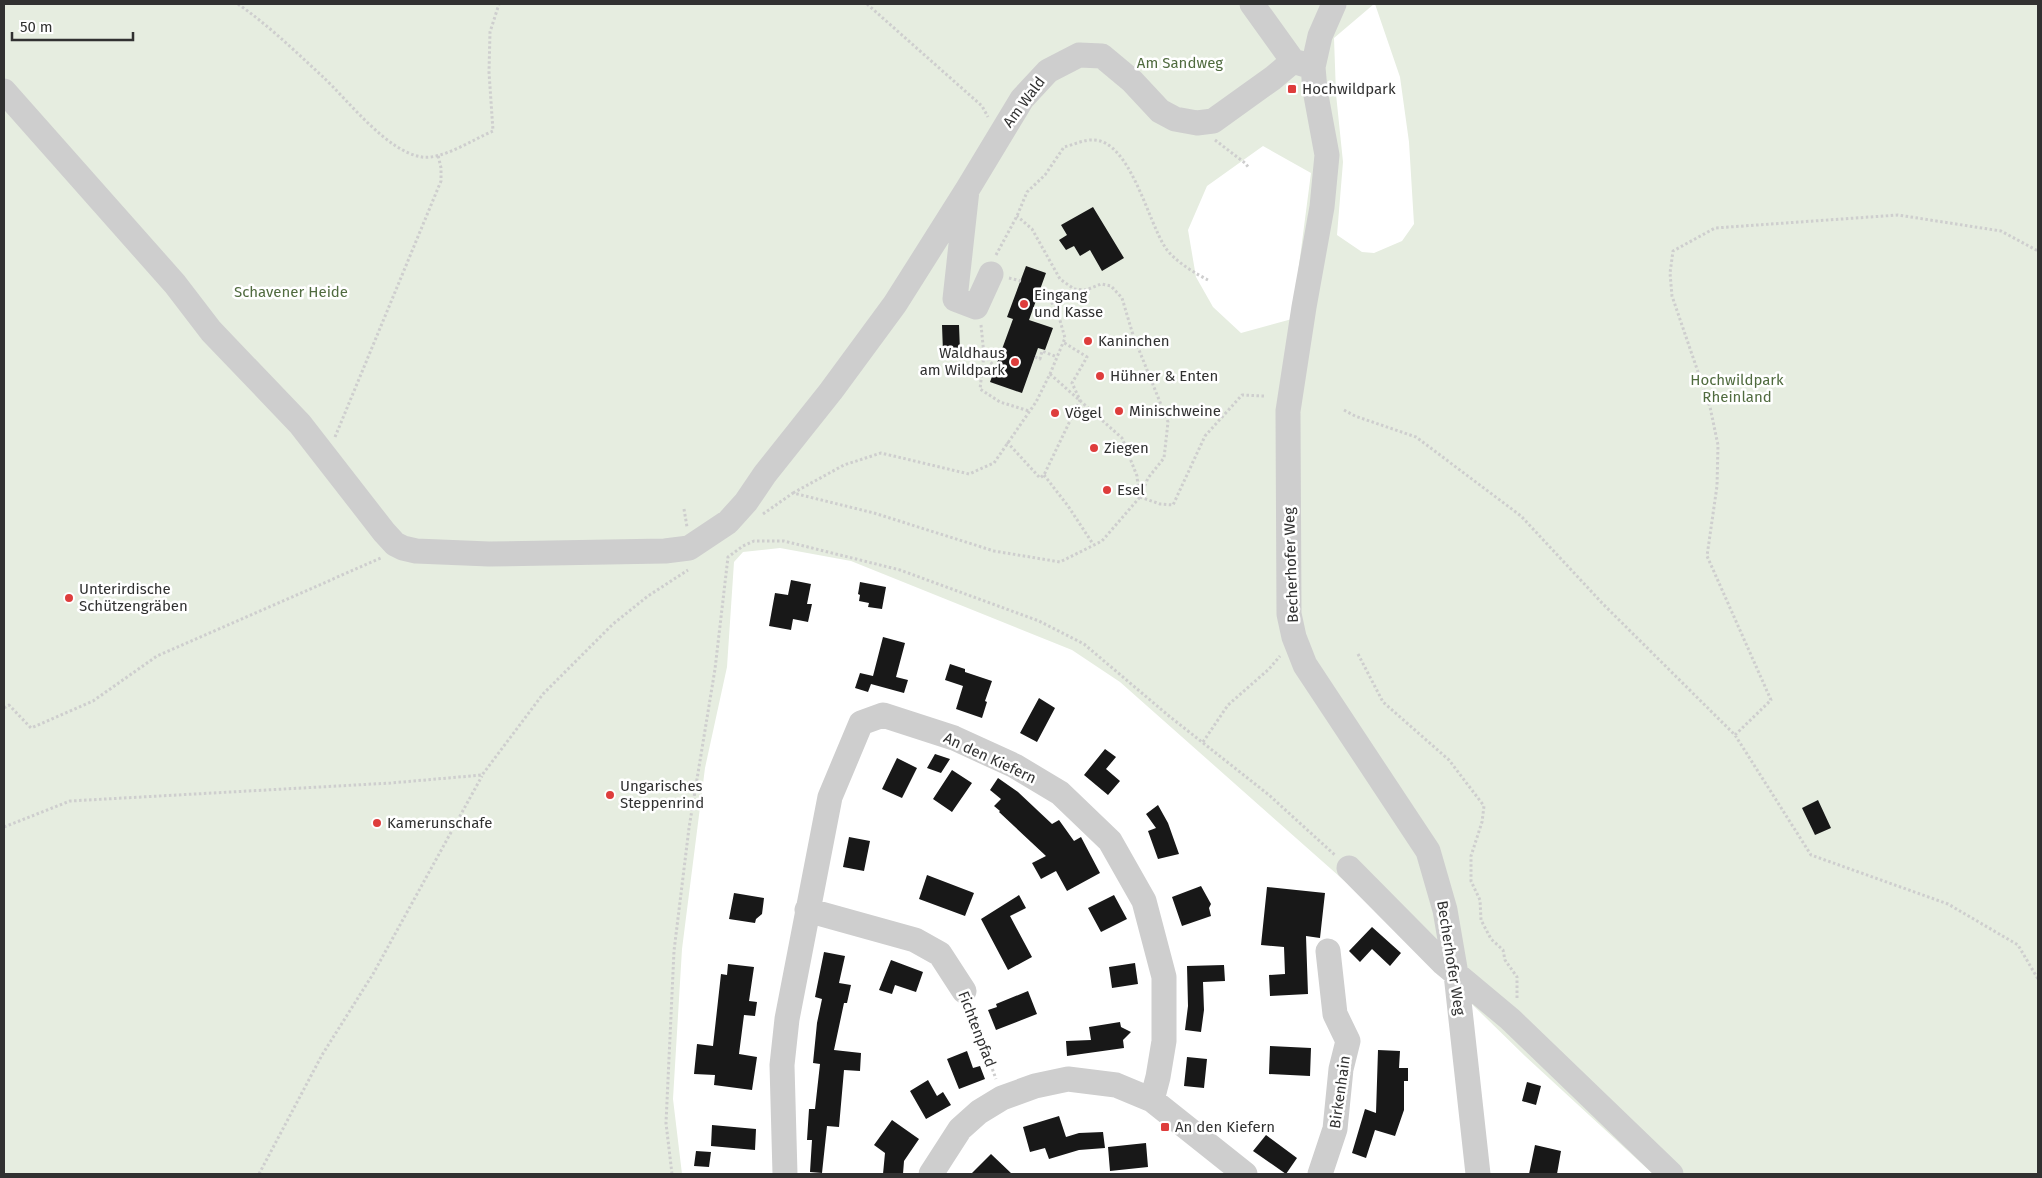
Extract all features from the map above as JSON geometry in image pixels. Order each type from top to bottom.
[{"type":"street","points":[[1252,4],[1303,64]]},
{"type":"street","points":[[1197,123],[1212,121],[1273,78],[1303,64],[1320,36],[1334,4]]},
{"type":"street","name":"Am Wald","points":[[976,307],[956,299],[967,190],[1022,99],[1048,71],[1079,55],[1102,56],[1132,81],[1160,111],[1175,119],[1197,123]]},
{"type":"street","name":"Becherhofer Weg","points":[[1303,64],[1315,90],[1327,155],[1322,207],[1288,411],[1289,614],[1294,638],[1310,673],[1428,851],[1445,910],[1456,974],[1478,1174]]},
{"type":"street","points":[[4,91],[175,284],[211,331],[300,424],[384,532],[395,544],[416,551],[489,554],[665,551],[689,548],[728,522],[746,502],[764,474],[831,391],[890,311],[967,190]]},
{"type":"street","points":[[976,307],[991,274]]},
{"type":"street","name":"An den Kiefern","points":[[784,1174],[782,1064],[787,1019],[830,797],[861,723],[883,715],[954,738],[1015,766],[1060,793],[1110,841],[1144,901],[1164,977],[1164,1041],[1152,1100]]},
{"type":"street","points":[[1349,868],[1456,974],[1510,1019],[1671,1174]]},
{"type":"street","name":"Fichtenpfad","points":[[807,910],[915,940],[940,954],[964,991]]},
{"type":"street","name":"Birkenhain","points":[[1320,1174],[1335,1129],[1341,1069],[1348,1041],[1335,1014],[1328,951]]},
{"type":"street","points":[[931,1174],[960,1129],[978,1112],[1002,1098],[1035,1086],[1068,1079],[1116,1086],[1152,1100],[1245,1174]]},
{"type":"path","points":[[238,4],[259,18],[323,76],[383,136],[403,151],[423,157],[447,154],[493,131],[489,72],[490,32],[500,4]]},
{"type":"path","points":[[866,4],[982,106],[999,136]]},
{"type":"path","points":[[1197,123],[1202,130],[1249,168]]},
{"type":"path","points":[[991,274],[996,255],[1017,216],[1027,192],[1046,175],[1064,147],[1094,140],[1114,148],[1119,154],[1132,174],[1165,248],[1195,274],[1210,281]]},
{"type":"path","points":[[328,459],[338,428],[441,181],[441,168],[438,156]]},
{"type":"path","points":[[1735,735],[1771,700],[1707,556],[1717,486],[1718,445],[1710,407],[1672,296],[1670,273],[1673,251],[1715,228],[1898,215],[2001,231],[2038,251]]},
{"type":"path","points":[[793,493],[874,513],[1004,553],[1060,562],[1102,541],[1140,497],[1148,478],[1164,458],[1168,422],[1133,335],[1122,298],[1111,286],[1101,284],[1086,290],[1074,289],[1060,278],[1032,229],[1017,216]]},
{"type":"path","points":[[761,516],[793,493],[844,466],[881,453],[969,474],[994,462],[1029,412],[1050,374],[1065,338],[1059,317],[1049,297],[1040,291]]},
{"type":"path","points":[[976,307],[981,327],[984,355],[980,389],[1000,402],[1029,412]]},
{"type":"path","points":[[1008,442],[1040,478],[1044,475],[1080,400],[1072,382],[1087,357],[1063,342]]},
{"type":"path","points":[[1035,357],[1040,359],[1042,351],[1057,357]]},
{"type":"path","points":[[984,355],[995,367]]},
{"type":"path","points":[[1050,374],[1122,438],[1137,476],[1140,497]]},
{"type":"path","points":[[1140,497],[1160,504],[1173,505],[1206,436],[1242,394],[1264,396]]},
{"type":"path","points":[[1344,410],[1354,416],[1416,437],[1521,516],[1603,604],[1735,735],[1811,855],[1948,904],[2018,946],[2038,979]]},
{"type":"path","points":[[1044,475],[1068,506],[1093,544]]},
{"type":"path","points":[[4,708],[9,705],[31,728],[93,701],[157,656],[380,561],[386,552],[388,543],[384,532]]},
{"type":"path","points":[[672,1174],[666,1123],[674,951],[689,828],[715,669],[728,557],[743,546],[754,541],[784,541],[900,570],[1038,621],[1084,644],[1269,794],[1349,868]]},
{"type":"path","points":[[259,1174],[322,1055],[373,974],[482,775],[550,687],[613,624],[648,596],[688,569]]},
{"type":"path","points":[[1203,742],[1228,705],[1270,669],[1294,638]]},
{"type":"path","points":[[1358,654],[1383,702],[1450,760],[1484,806],[1482,822],[1471,856],[1471,881],[1480,900],[1481,920],[1491,939],[1502,950],[1505,960],[1517,977],[1517,1000],[1510,1019]]},
{"type":"path","points":[[4,827],[70,801],[391,783],[482,775]]},
{"type":"path","name":"Fichtenpfad","points":[[964,991],[1002,1098]]},
{"type":"green space","points":[[4,4],[1374,4],[1334,38],[1336,94],[1343,162],[1337,235],[1362,252],[1374,253],[1402,241],[1414,224],[1409,142],[1400,77],[1375,4],[2038,4],[2038,1174],[1653,1174],[1525,1056],[1357,892],[1120,682],[1072,650],[851,561],[780,548],[743,552],[734,562],[727,667],[705,768],[682,949],[673,1099],[682,1174],[4,1174]],"holes":[[[1263,146],[1311,173],[1292,319],[1241,333],[1213,307],[1196,277],[1188,230],[1207,186]]]},
{"type":"building","points":[[1093,207],[1124,258],[1102,271],[1090,250],[1080,256],[1074,246],[1066,250],[1059,240],[1067,235],[1061,225]]},
{"type":"building","name":"Waldhaus am Wildpark","points":[[1026,266],[1046,273],[1029,320],[1053,328],[1045,350],[1038,348],[1022,393],[990,382],[1013,319],[1007,317]]},
{"type":"building","points":[[942,325],[959,325],[960,351],[943,352]]},
{"type":"building","points":[[791,580],[811,584],[807,604],[812,604],[808,622],[793,619],[791,630],[769,626],[775,593],[788,595]]},
{"type":"building","points":[[860,582],[886,587],[882,609],[868,607],[869,603],[859,601]]},
{"type":"building","points":[[883,637],[905,643],[896,677],[908,680],[904,693],[871,684],[868,692],[855,688],[860,673],[873,676]]},
{"type":"building","points":[[950,664],[965,669],[965,672],[992,681],[985,701],[987,702],[982,718],[956,709],[963,686],[945,680]]},
{"type":"building","points":[[1039,698],[1055,708],[1037,742],[1020,733]]},
{"type":"building","points":[[1105,749],[1116,757],[1106,769],[1120,781],[1108,795],[1084,775]]},
{"type":"building","points":[[935,754],[950,759],[941,773],[927,768]]},
{"type":"building","points":[[897,758],[917,768],[902,798],[882,789]]},
{"type":"building","points":[[952,770],[972,783],[952,812],[933,799]]},
{"type":"building","points":[[998,778],[1018,792],[1052,824],[1059,820],[1074,841],[1081,837],[1100,873],[1067,891],[1056,871],[1041,879],[1032,863],[1046,856],[994,806],[1001,799],[990,790]]},
{"type":"building","points":[[1818,800],[1831,828],[1815,835],[1802,808]]},
{"type":"building","points":[[1158,805],[1168,823],[1179,854],[1158,859],[1148,831],[1156,828],[1146,814]]},
{"type":"building","points":[[849,837],[870,841],[864,871],[843,867]]},
{"type":"building","points":[[927,875],[974,893],[965,916],[919,899]]},
{"type":"building","points":[[1201,886],[1211,904],[1209,908],[1211,916],[1182,926],[1172,897]]},
{"type":"building","points":[[1267,887],[1325,893],[1320,938],[1306,936],[1308,994],[1270,996],[1269,975],[1285,974],[1284,947],[1261,945]]},
{"type":"building","points":[[734,893],[764,898],[762,914],[756,919],[755,923],[729,919]]},
{"type":"building","points":[[1019,895],[1026,908],[1010,916],[1032,957],[1008,970],[981,919]]},
{"type":"building","points":[[1114,895],[1127,919],[1101,932],[1088,908]]},
{"type":"building","points":[[1372,927],[1401,953],[1390,966],[1372,949],[1360,962],[1349,951]]},
{"type":"building","points":[[824,952],[845,956],[839,983],[851,985],[847,1003],[844,1003],[834,1050],[861,1053],[860,1071],[844,1070],[839,1127],[827,1126],[822,1173],[810,1172],[812,1140],[807,1140],[809,1109],[815,1109],[820,1064],[813,1063],[817,1023],[822,999],[815,997]]},
{"type":"building","points":[[891,960],[923,972],[916,992],[895,985],[892,994],[879,990]]},
{"type":"building","points":[[1135,963],[1138,984],[1112,988],[1109,967]]},
{"type":"building","points":[[728,964],[754,967],[749,1001],[757,1002],[755,1016],[744,1015],[739,1054],[757,1057],[752,1090],[714,1085],[715,1075],[694,1074],[697,1044],[713,1046],[721,974],[727,975]]},
{"type":"building","points":[[1224,965],[1225,981],[1203,982],[1204,1010],[1201,1032],[1185,1030],[1188,1006],[1187,966]]},
{"type":"building","points":[[1028,991],[1037,1014],[996,1030],[988,1010],[997,1007],[996,1004]]},
{"type":"building","points":[[1120,1022],[1121,1027],[1131,1032],[1123,1040],[1124,1048],[1067,1056],[1066,1041],[1091,1040],[1089,1027]]},
{"type":"building","points":[[1270,1046],[1311,1048],[1310,1076],[1269,1074]]},
{"type":"building","points":[[1378,1050],[1400,1051],[1399,1068],[1408,1068],[1408,1081],[1404,1081],[1404,1110],[1395,1136],[1375,1130],[1366,1158],[1352,1153],[1365,1109],[1376,1113]]},
{"type":"building","points":[[967,1051],[973,1068],[980,1066],[985,1079],[959,1089],[947,1059]]},
{"type":"building","points":[[1187,1057],[1207,1059],[1204,1088],[1184,1086]]},
{"type":"building","points":[[928,1080],[937,1096],[943,1092],[951,1105],[926,1119],[910,1091]]},
{"type":"building","points":[[1527,1082],[1541,1086],[1536,1105],[1522,1101]]},
{"type":"building","points":[[1059,1116],[1066,1137],[1079,1133],[1103,1132],[1105,1148],[1079,1150],[1049,1159],[1045,1148],[1030,1152],[1023,1127]]},
{"type":"building","points":[[892,1120],[919,1139],[904,1161],[903,1174],[883,1174],[885,1153],[874,1145]]},
{"type":"building","points":[[712,1125],[756,1129],[755,1150],[711,1146]]},
{"type":"building","points":[[1266,1135],[1297,1158],[1286,1174],[1253,1151]]},
{"type":"building","points":[[1146,1143],[1148,1167],[1110,1171],[1108,1147]]},
{"type":"building","points":[[1535,1145],[1561,1151],[1557,1174],[1529,1174]]},
{"type":"building","points":[[696,1151],[711,1152],[709,1167],[694,1166]]},
{"type":"building","points":[[991,1154],[1012,1174],[971,1174]]},
{"type":"place","name":"Hochwildpark","points":[[1292,89]]},
{"type":"place","name":"Eingang und Kasse","points":[[1024,304]]},
{"type":"place","name":"Kaninchen","points":[[1088,341]]},
{"type":"place","name":"Waldhaus am Wildpark","points":[[1015,362]]},
{"type":"place","name":"Hühner & Enten","points":[[1100,376]]},
{"type":"place","name":"Minischweine","points":[[1119,411]]},
{"type":"place","name":"Vögel","points":[[1055,413]]},
{"type":"place","name":"Ziegen","points":[[1094,448]]},
{"type":"place","name":"Esel","points":[[1107,490]]},
{"type":"place","name":"Unterirdische Schützengräben","points":[[69,598]]},
{"type":"place","name":"Ungarisches Steppenrind","points":[[610,795]]},
{"type":"place","name":"Kamerunschafe","points":[[377,823]]},
{"type":"place","name":"An den Kiefern","points":[[1165,1127]]},
{"type":"park label","name":"Am Sandweg","points":[[1180,63]]},
{"type":"park label","name":"Schavener Heide","points":[[291,292]]},
{"type":"park label","name":"Hochwildpark Rheinland","points":[[1737,388]]}]
